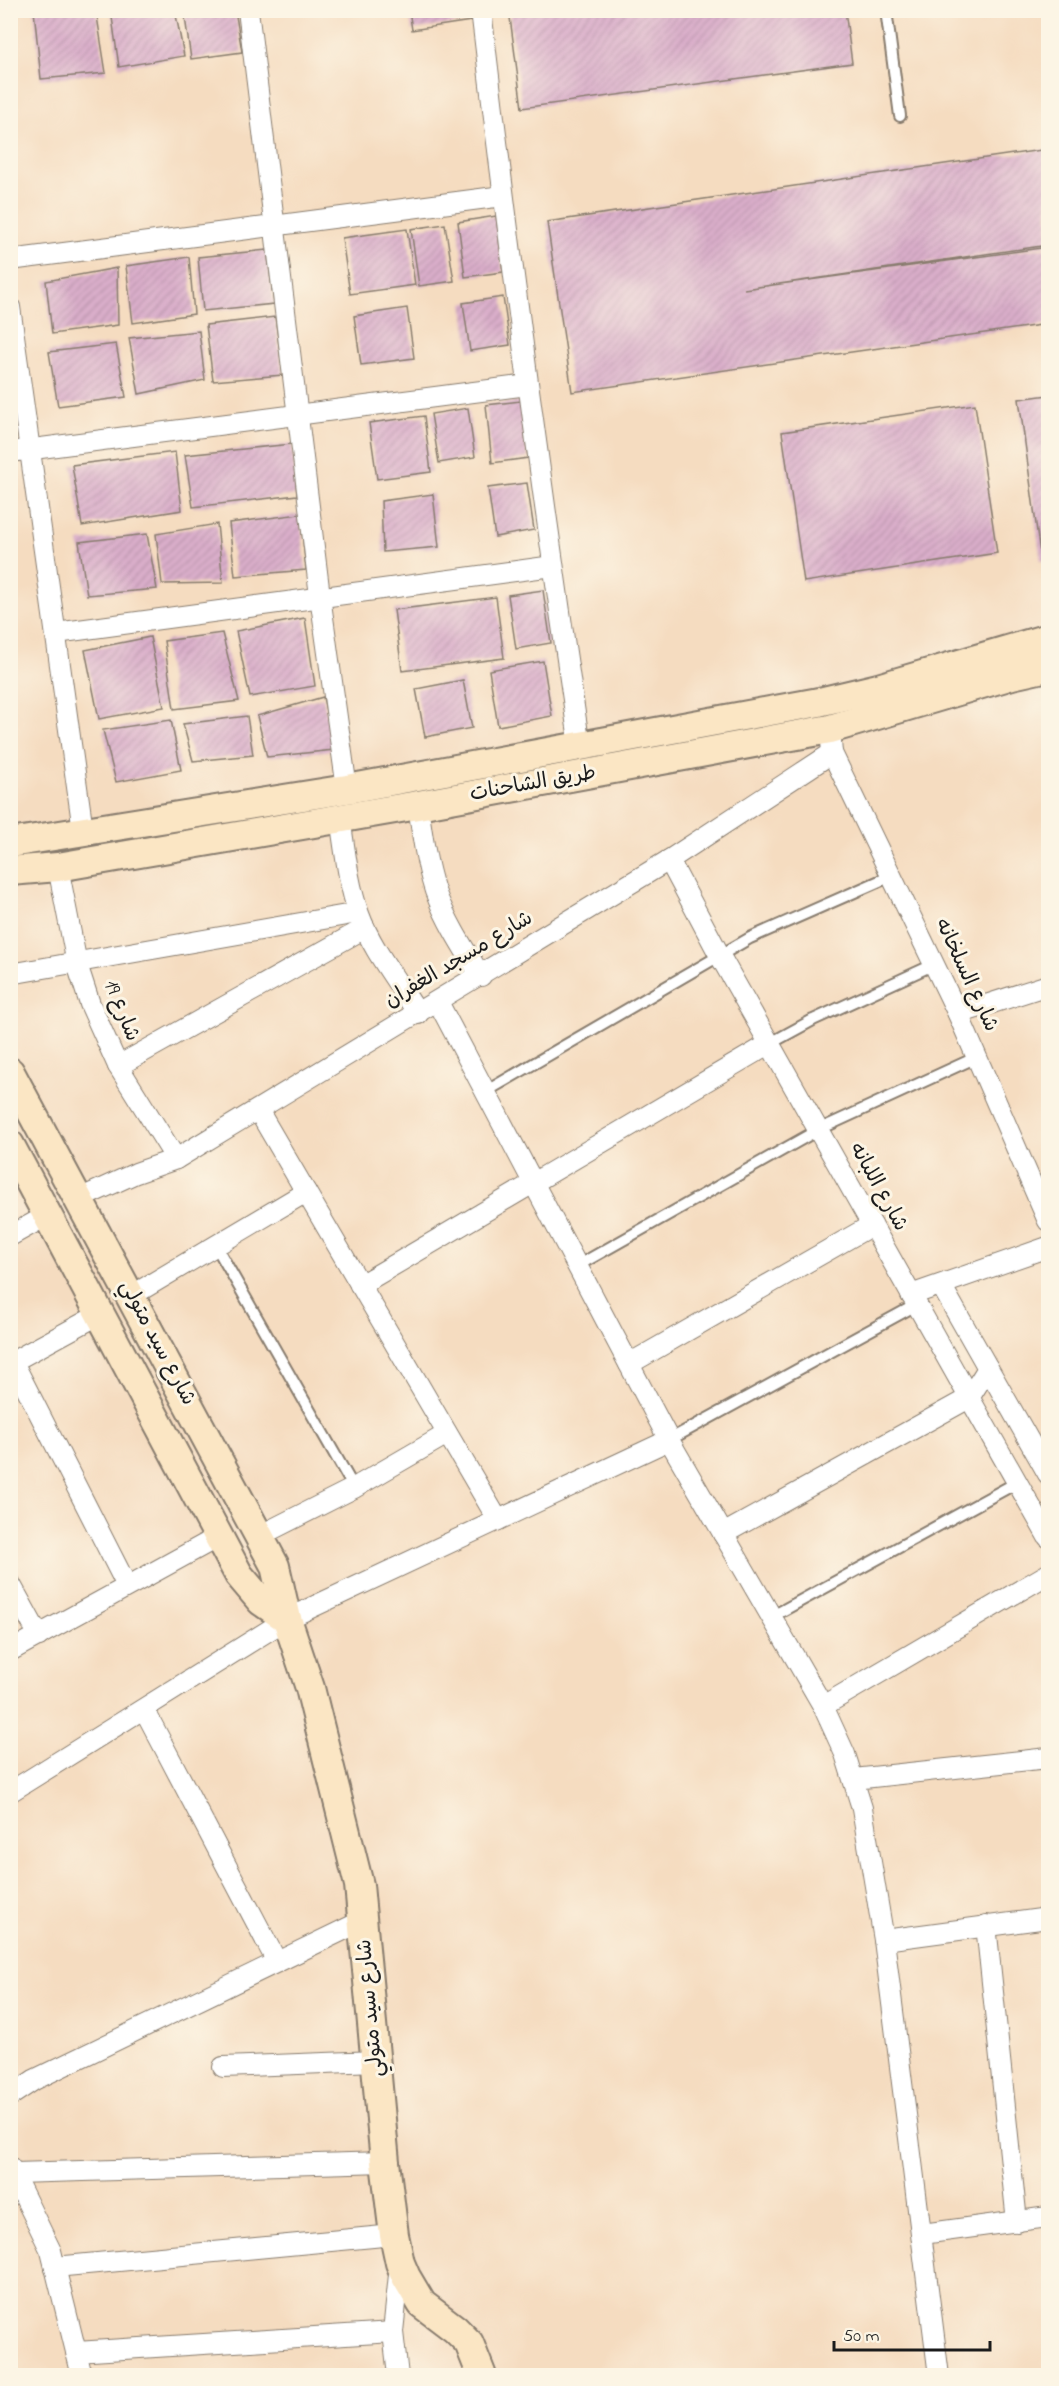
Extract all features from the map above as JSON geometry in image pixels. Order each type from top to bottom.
[{"type":"main road","name":"طريق الشاحنات","points":[[10,843],[347,789],[819,702],[878,688],[1048,638]]},
{"type":"main road","name":"طريق الشاحنات","points":[[10,871],[58,867],[418,805],[831,741],[1048,666]]},
{"type":"main road","name":"شارع سيد متولي","points":[[10,1072],[261,1535],[280,1579],[287,1619],[313,1697],[359,1886],[385,2162],[394,2235],[400,2263],[423,2304],[469,2343],[482,2376]]},
{"type":"main road","name":"شارع سيد متولي","points":[[13,1155],[48,1215],[239,1575],[261,1601],[287,1619]]},
{"type":"street","points":[[248,10],[320,596],[347,789]]},
{"type":"street","points":[[482,10],[503,196],[528,385],[580,747]]},
{"type":"street","points":[[10,260],[503,196]]},
{"type":"street","points":[[10,307],[20,450],[56,633],[83,830]]},
{"type":"street","points":[[20,450],[528,385]]},
{"type":"street","points":[[56,633],[553,566]]},
{"type":"street","name":"شارع مسجد الغفران","points":[[79,1199],[136,1173],[176,1159],[481,976],[669,860],[831,741]]},
{"type":"street","name":"شارع السلخانه","points":[[831,741],[891,876],[958,1014],[1048,1221]]},
{"type":"street","points":[[418,805],[424,849],[436,892],[454,932],[481,976]]},
{"type":"street","points":[[340,818],[349,877],[362,920],[418,1014]]},
{"type":"street","name":"شارع اللبانه","points":[[669,860],[769,1044],[1048,1537]]},
{"type":"street","name":"شارع 19","points":[[58,867],[77,964],[90,1004],[118,1066],[176,1159]]},
{"type":"street","points":[[10,974],[362,920]]},
{"type":"street","points":[[118,1066],[362,920]]},
{"type":"street","points":[[958,1014],[1048,985]]},
{"type":"street","points":[[438,1002],[669,1440],[823,1706],[845,1754],[854,1779],[869,1844],[884,1940],[939,2376]]},
{"type":"street","points":[[360,1285],[769,1044]]},
{"type":"street","points":[[258,1110],[498,1520]]},
{"type":"street","points":[[131,1296],[306,1192]]},
{"type":"street","points":[[10,1236],[48,1215]]},
{"type":"street","points":[[629,1364],[872,1225]]},
{"type":"street","points":[[914,1300],[940,1285],[1048,1247]]},
{"type":"street","points":[[940,1285],[1048,1474]]},
{"type":"street","points":[[100,1314],[12,1363],[127,1586]]},
{"type":"street","points":[[723,1534],[969,1398],[988,1368]]},
{"type":"street","points":[[261,1535],[354,1488],[447,1434]]},
{"type":"street","points":[[10,1792],[287,1619],[669,1440]]},
{"type":"street","points":[[10,1651],[219,1537]]},
{"type":"street","points":[[823,1706],[1048,1574]]},
{"type":"street","points":[[10,1583],[39,1636]]},
{"type":"street","points":[[144,1709],[277,1962]]},
{"type":"street","points":[[854,1779],[1048,1758]]},
{"type":"street","points":[[884,1940],[1048,1918]]},
{"type":"street","points":[[10,2096],[34,2080],[364,1920]]},
{"type":"street","points":[[986,1926],[1017,2222]]},
{"type":"street","points":[[223,2067],[376,2061]]},
{"type":"street","points":[[82,2376],[51,2251],[15,2180],[13,2170],[385,2162]]},
{"type":"street","points":[[922,2234],[1048,2217]]},
{"type":"street","points":[[55,2268],[394,2235]]},
{"type":"street","points":[[398,2376],[393,2332],[400,2263]]},
{"type":"street","points":[[76,2352],[393,2332]]},
{"type":"lane","points":[[886,10],[900,116]]},
{"type":"lane","points":[[485,1092],[750,938],[891,876]]},
{"type":"lane","points":[[769,1044],[813,1020],[935,964]]},
{"type":"lane","points":[[577,1266],[818,1130],[977,1057]]},
{"type":"lane","points":[[216,1246],[354,1488]]},
{"type":"lane","points":[[669,1440],[914,1300]]},
{"type":"lane","points":[[771,1617],[1018,1482]]},
{"type":"building","points":[[34,10],[96,10],[106,73],[41,79]]},
{"type":"building","points":[[111,10],[175,10],[184,56],[119,67]]},
{"type":"building","points":[[184,10],[235,10],[242,52],[191,59]]},
{"type":"building","points":[[409,10],[483,10],[484,19],[412,30]]},
{"type":"building","points":[[509,10],[845,10],[852,63],[522,108]]},
{"type":"building","points":[[1048,149],[1048,245],[744,289],[1048,247],[1048,324],[572,392],[547,222]]},
{"type":"building","points":[[496,216],[503,272],[465,277],[458,222]]},
{"type":"building","points":[[445,224],[454,281],[419,286],[411,229]]},
{"type":"building","points":[[407,229],[415,285],[350,294],[342,238]]},
{"type":"building","points":[[267,250],[274,304],[203,311],[198,257]]},
{"type":"building","points":[[189,257],[194,314],[133,323],[126,266]]},
{"type":"building","points":[[117,268],[118,325],[52,334],[46,281]]},
{"type":"building","points":[[503,297],[510,345],[470,351],[463,303]]},
{"type":"building","points":[[407,308],[414,358],[361,365],[354,316]]},
{"type":"building","points":[[275,317],[283,375],[213,381],[206,325]]},
{"type":"building","points":[[199,331],[205,380],[139,394],[129,338]]},
{"type":"building","points":[[116,344],[126,397],[58,406],[49,352]]},
{"type":"building","points":[[1048,395],[1048,560],[1041,561],[1019,399]]},
{"type":"building","points":[[521,401],[528,458],[492,463],[486,405]]},
{"type":"building","points":[[975,404],[997,553],[804,582],[782,432]]},
{"type":"building","points":[[468,408],[475,457],[439,463],[431,414]]},
{"type":"building","points":[[424,416],[431,472],[377,479],[369,423]]},
{"type":"building","points":[[292,444],[297,495],[193,507],[185,455]]},
{"type":"building","points":[[175,452],[182,510],[82,526],[72,465]]},
{"type":"building","points":[[527,483],[534,530],[495,537],[488,488]]},
{"type":"building","points":[[433,494],[439,547],[383,552],[381,501]]},
{"type":"building","points":[[300,514],[306,570],[235,576],[229,523]]},
{"type":"building","points":[[217,524],[223,583],[162,584],[156,534]]},
{"type":"building","points":[[147,534],[157,589],[87,595],[79,542]]},
{"type":"building","points":[[543,590],[551,643],[516,649],[508,595]]},
{"type":"building","points":[[496,597],[504,658],[402,671],[394,610]]},
{"type":"building","points":[[305,618],[315,686],[250,697],[236,631]]},
{"type":"building","points":[[222,633],[239,701],[174,709],[164,641]]},
{"type":"building","points":[[150,637],[164,707],[99,719],[85,650]]},
{"type":"building","points":[[543,661],[552,716],[498,726],[489,670]]},
{"type":"building","points":[[463,680],[472,728],[425,737],[416,689]]},
{"type":"building","points":[[323,697],[334,750],[267,757],[257,716]]},
{"type":"building","points":[[247,716],[253,755],[193,761],[183,724]]},
{"type":"building","points":[[171,720],[181,770],[116,782],[103,730]]}]
